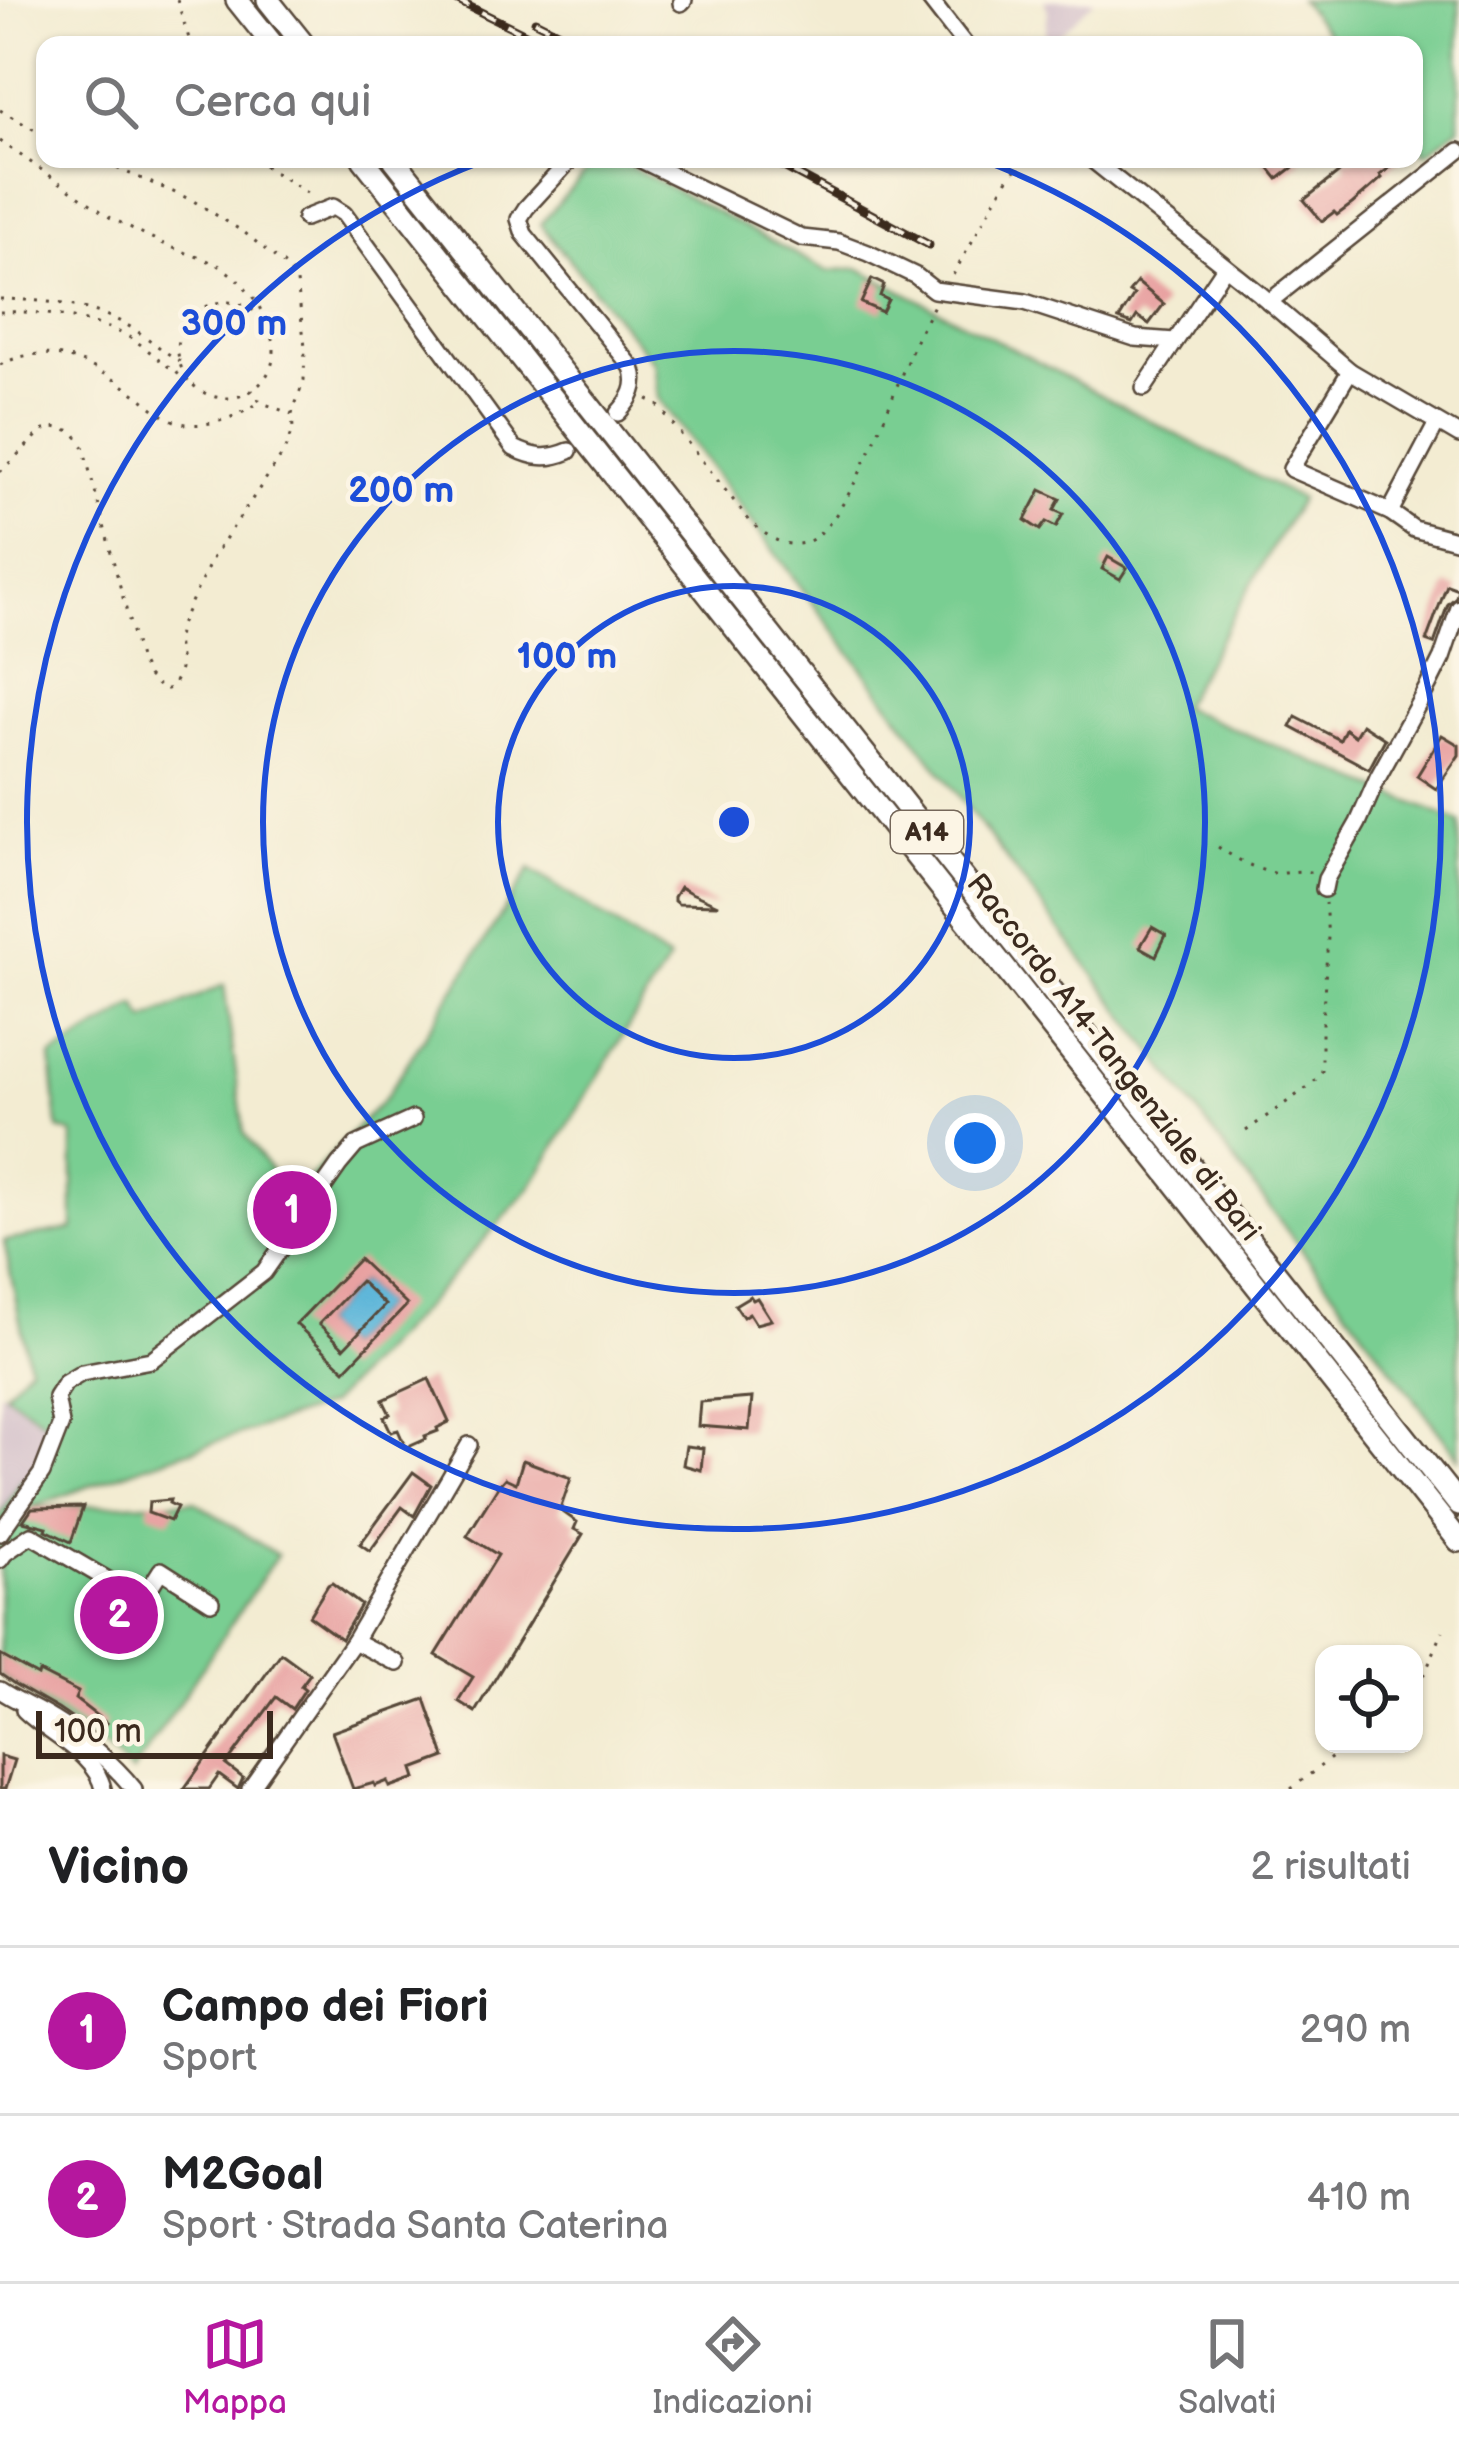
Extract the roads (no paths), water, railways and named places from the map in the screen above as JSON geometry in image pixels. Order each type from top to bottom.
[{"type":"highway","points":[[237,0],[266,36]]},
{"type":"highway","points":[[268,0],[297,36]]},
{"type":"highway","name":"Raccordo A14-Tangenziale di Bari","points":[[370,168],[1459,1541]]},
{"type":"highway","name":"Raccordo A14-Tangenziale di Bari","points":[[401,168],[1459,1505]]},
{"type":"street","points":[[930,0],[958,36]]},
{"type":"street","points":[[1268,302],[1459,151]]},
{"type":"street","points":[[563,168],[519,219],[524,234],[627,359],[635,376],[634,392],[618,412]]},
{"type":"street","points":[[658,168],[802,238],[839,242],[868,253],[944,293],[1025,302],[1135,338],[1175,341]]},
{"type":"street","points":[[1101,168],[1350,371],[1459,435]]},
{"type":"street","points":[[304,218],[333,207],[344,214],[514,448],[546,458],[569,451]]},
{"type":"street","points":[[1144,388],[1225,267]]},
{"type":"street","points":[[1350,371],[1291,469],[1390,512],[1414,529],[1459,541]]},
{"type":"street","points":[[1390,512],[1437,423]]},
{"type":"street","points":[[1325,884],[1442,658],[1459,608]]},
{"type":"street","points":[[0,1533],[42,1473],[62,1424],[56,1396],[65,1384],[82,1373],[151,1360],[264,1272],[356,1145],[412,1119]]},
{"type":"street","points":[[250,1789],[353,1641],[469,1445]]},
{"type":"street","points":[[0,1560],[31,1535],[142,1600],[161,1570],[211,1602]]},
{"type":"street","points":[[353,1641],[397,1663]]},
{"type":"street","points":[[4,1697],[93,1768],[103,1789]]},
{"type":"street","points":[[4,1697],[50,1717],[134,1789]]},
{"type":"water","points":[[360,1281],[385,1305],[344,1348],[319,1324]]},
{"type":"railway","points":[[456,0],[530,36]]},
{"type":"railway","points":[[535,21],[565,36]]},
{"type":"railway","points":[[786,168],[929,245]]},
{"type":"place","name":"Campo dei Fiori","points":[[292,1210]]},
{"type":"place","name":"M2Goal","points":[[119,1615]]}]
